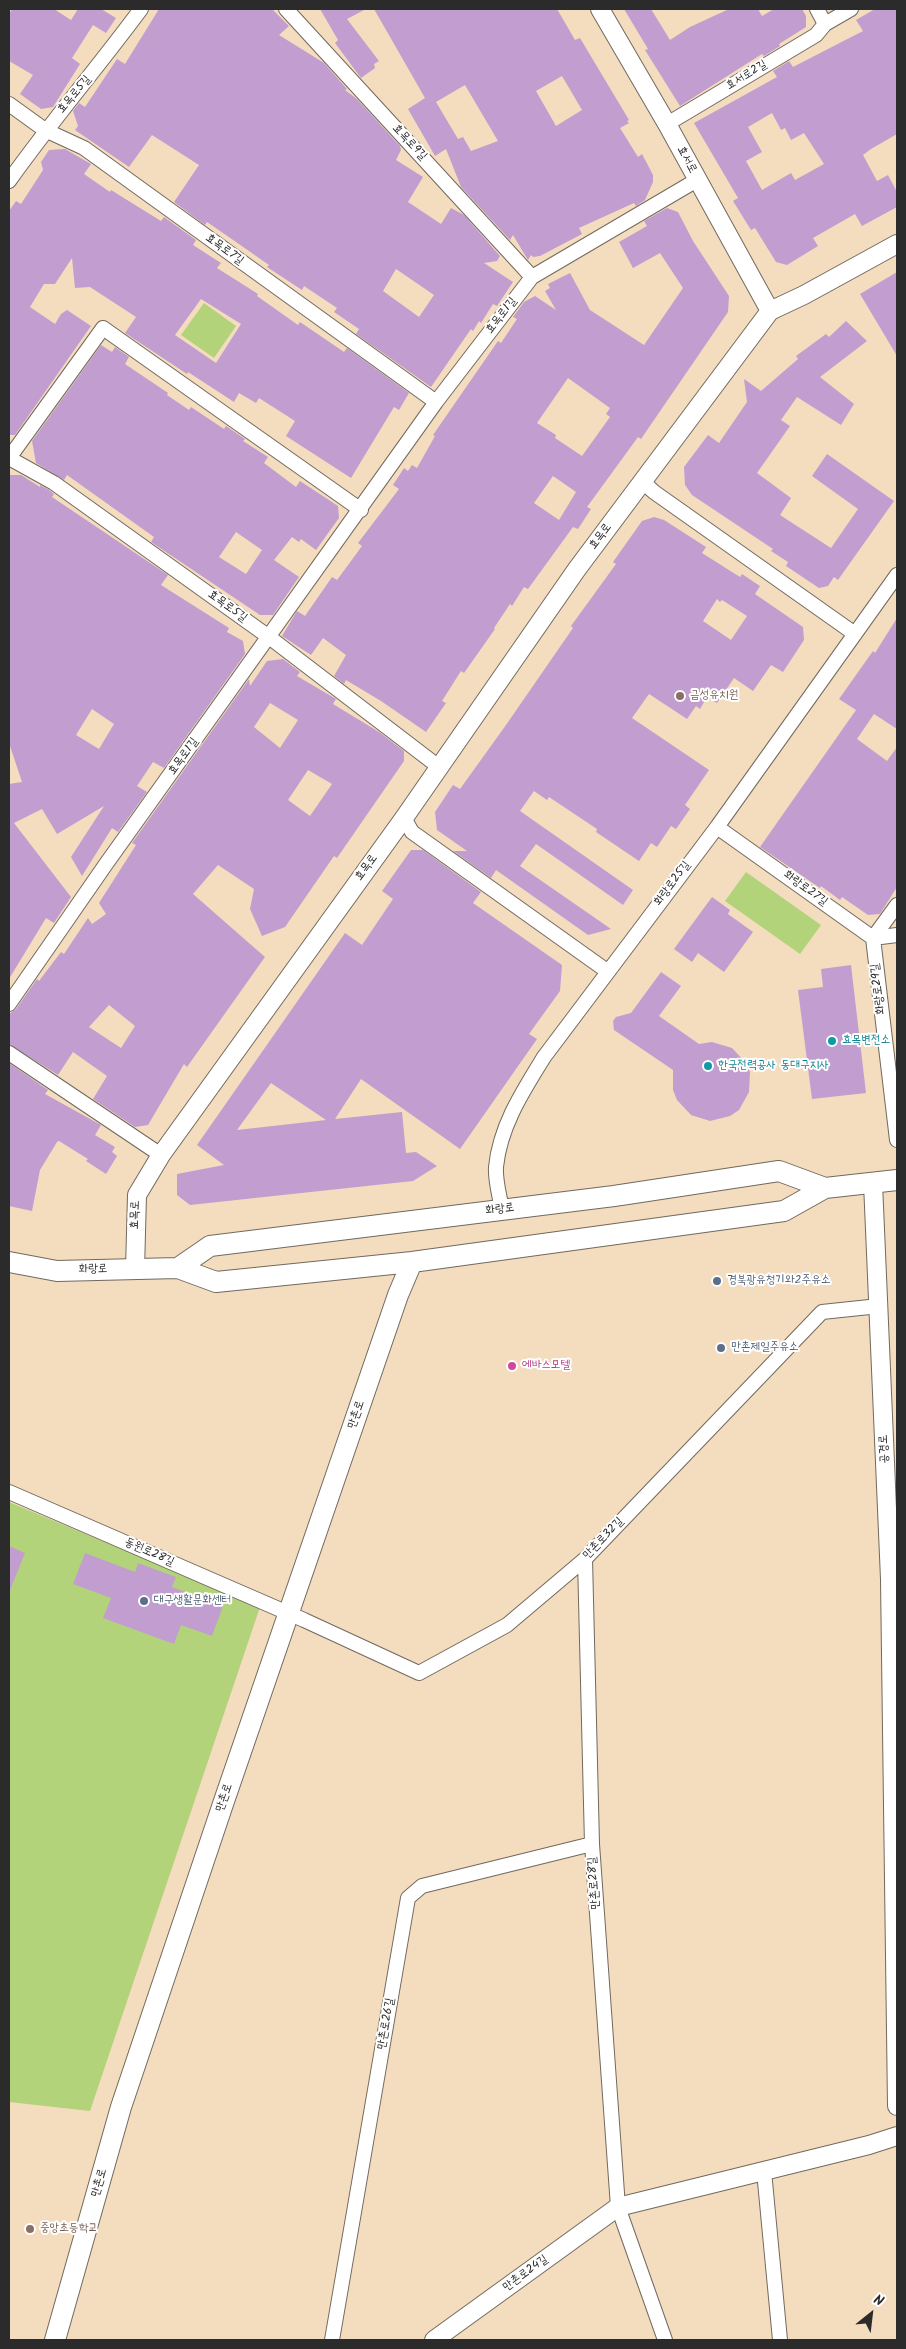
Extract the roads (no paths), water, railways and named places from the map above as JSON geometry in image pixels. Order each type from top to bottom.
[{"type":"main road","name":"화랑로","points":[[178,1268],[210,1246],[614,1196],[779,1171],[825,1188]]},
{"type":"main road","name":"화랑로","points":[[9,1262],[57,1271],[178,1268],[216,1282],[412,1262],[784,1211],[825,1188],[897,1180]]},
{"type":"main road","name":"만촌로","points":[[55,2340],[122,2107],[288,1614],[398,1295],[412,1262]]},
{"type":"street","name":"효목로5길","points":[[9,180],[45,130],[94,72],[141,9]]},
{"type":"street","name":"효목로9길","points":[[286,9],[532,277]]},
{"type":"street","name":"효서로","points":[[600,9],[667,124],[770,311]]},
{"type":"street","points":[[817,9],[825,24]]},
{"type":"street","name":"효서로2길","points":[[667,124],[816,35],[825,24],[851,9]]},
{"type":"street","name":"효목로7길","points":[[9,104],[45,130],[84,148],[436,402]]},
{"type":"street","name":"효목로1길","points":[[9,1004],[106,864],[436,402],[532,277],[697,180]]},
{"type":"street","name":"효목로","points":[[135,1270],[136,1195],[161,1155],[404,818],[577,570],[770,311],[804,295],[897,244]]},
{"type":"street","name":"효목로5길","points":[[360,510],[103,328],[9,458],[54,483],[269,637],[439,766]]},
{"type":"street","points":[[643,482],[654,492],[855,634]]},
{"type":"street","name":"화랑로25길","points":[[502,1210],[496,1168],[506,1125],[519,1096],[544,1057],[716,827],[897,575]]},
{"type":"street","points":[[404,818],[412,832],[607,971]]},
{"type":"street","name":"화랑로27길","points":[[716,827],[873,938]]},
{"type":"street","points":[[873,938],[897,905]]},
{"type":"street","points":[[873,938],[897,935]]},
{"type":"street","name":"화랑로29길","points":[[873,938],[897,1140]]},
{"type":"street","points":[[9,1054],[161,1155]]},
{"type":"street","name":"공경로","points":[[873,1183],[894,1579],[897,2106]]},
{"type":"street","name":"만촌로32길","points":[[288,1614],[419,1673],[508,1625],[585,1559],[822,1312],[879,1306]]},
{"type":"street","name":"동원로28길","points":[[9,1492],[288,1614]]},
{"type":"street","name":"만촌로28길","points":[[585,1559],[592,1844],[618,2207]]},
{"type":"street","name":"만촌로26길","points":[[332,2340],[408,1898],[422,1886],[592,1844]]},
{"type":"street","name":"만촌로24길","points":[[434,2340],[618,2207],[897,2136]]},
{"type":"street","points":[[764,2171],[780,2340]]},
{"type":"street","points":[[618,2207],[666,2340]]},
{"type":"place","name":"금성유치원","points":[[680,696]]},
{"type":"place","name":"효목변전소","points":[[832,1041]]},
{"type":"place","name":"한국전력공사 동대구지사","points":[[708,1066]]},
{"type":"place","name":"경북광유청기와2주유소","points":[[717,1281]]},
{"type":"place","name":"만촌제일주유소","points":[[721,1348]]},
{"type":"place","name":"에바스모텔","points":[[512,1366]]},
{"type":"place","name":"대구생활문화센터","points":[[144,1601]]},
{"type":"place","name":"중앙초등학교","points":[[30,2229]]}]
